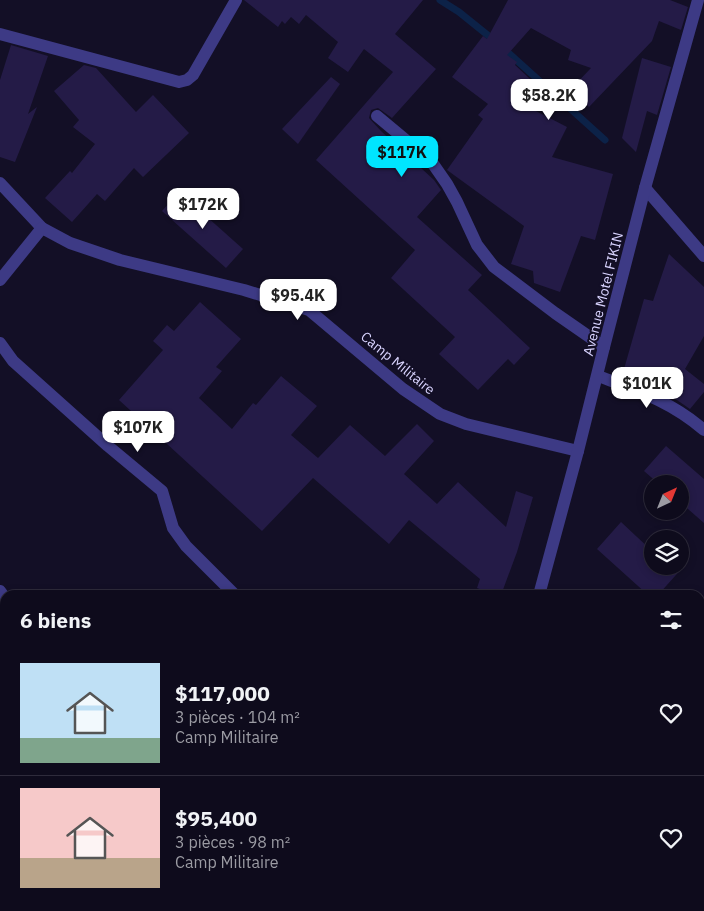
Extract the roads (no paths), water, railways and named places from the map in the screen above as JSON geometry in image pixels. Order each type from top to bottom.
[{"type":"street","points":[[0,34],[179,82],[187,80],[193,75],[236,0]]},
{"type":"street","name":"Avenue Motel FIKIN","points":[[543,590],[604,347],[698,0]]},
{"type":"street","points":[[377,116],[431,161],[457,202],[477,245],[494,267],[554,313],[604,347]]},
{"type":"street","name":"Camp Militaire","points":[[0,183],[42,228],[70,243],[120,260],[244,290],[309,310],[403,389],[440,414],[466,424],[578,451]]},
{"type":"street","points":[[646,188],[704,256]]},
{"type":"street","points":[[0,280],[42,228]]},
{"type":"street","points":[[0,343],[13,361],[108,446],[162,490],[173,528],[186,546],[230,590]]},
{"type":"street","points":[[598,376],[659,399],[704,430]]},
{"type":"waterway","points":[[440,0],[459,12],[495,41]]},
{"type":"waterway","points":[[503,48],[605,140]]}]
